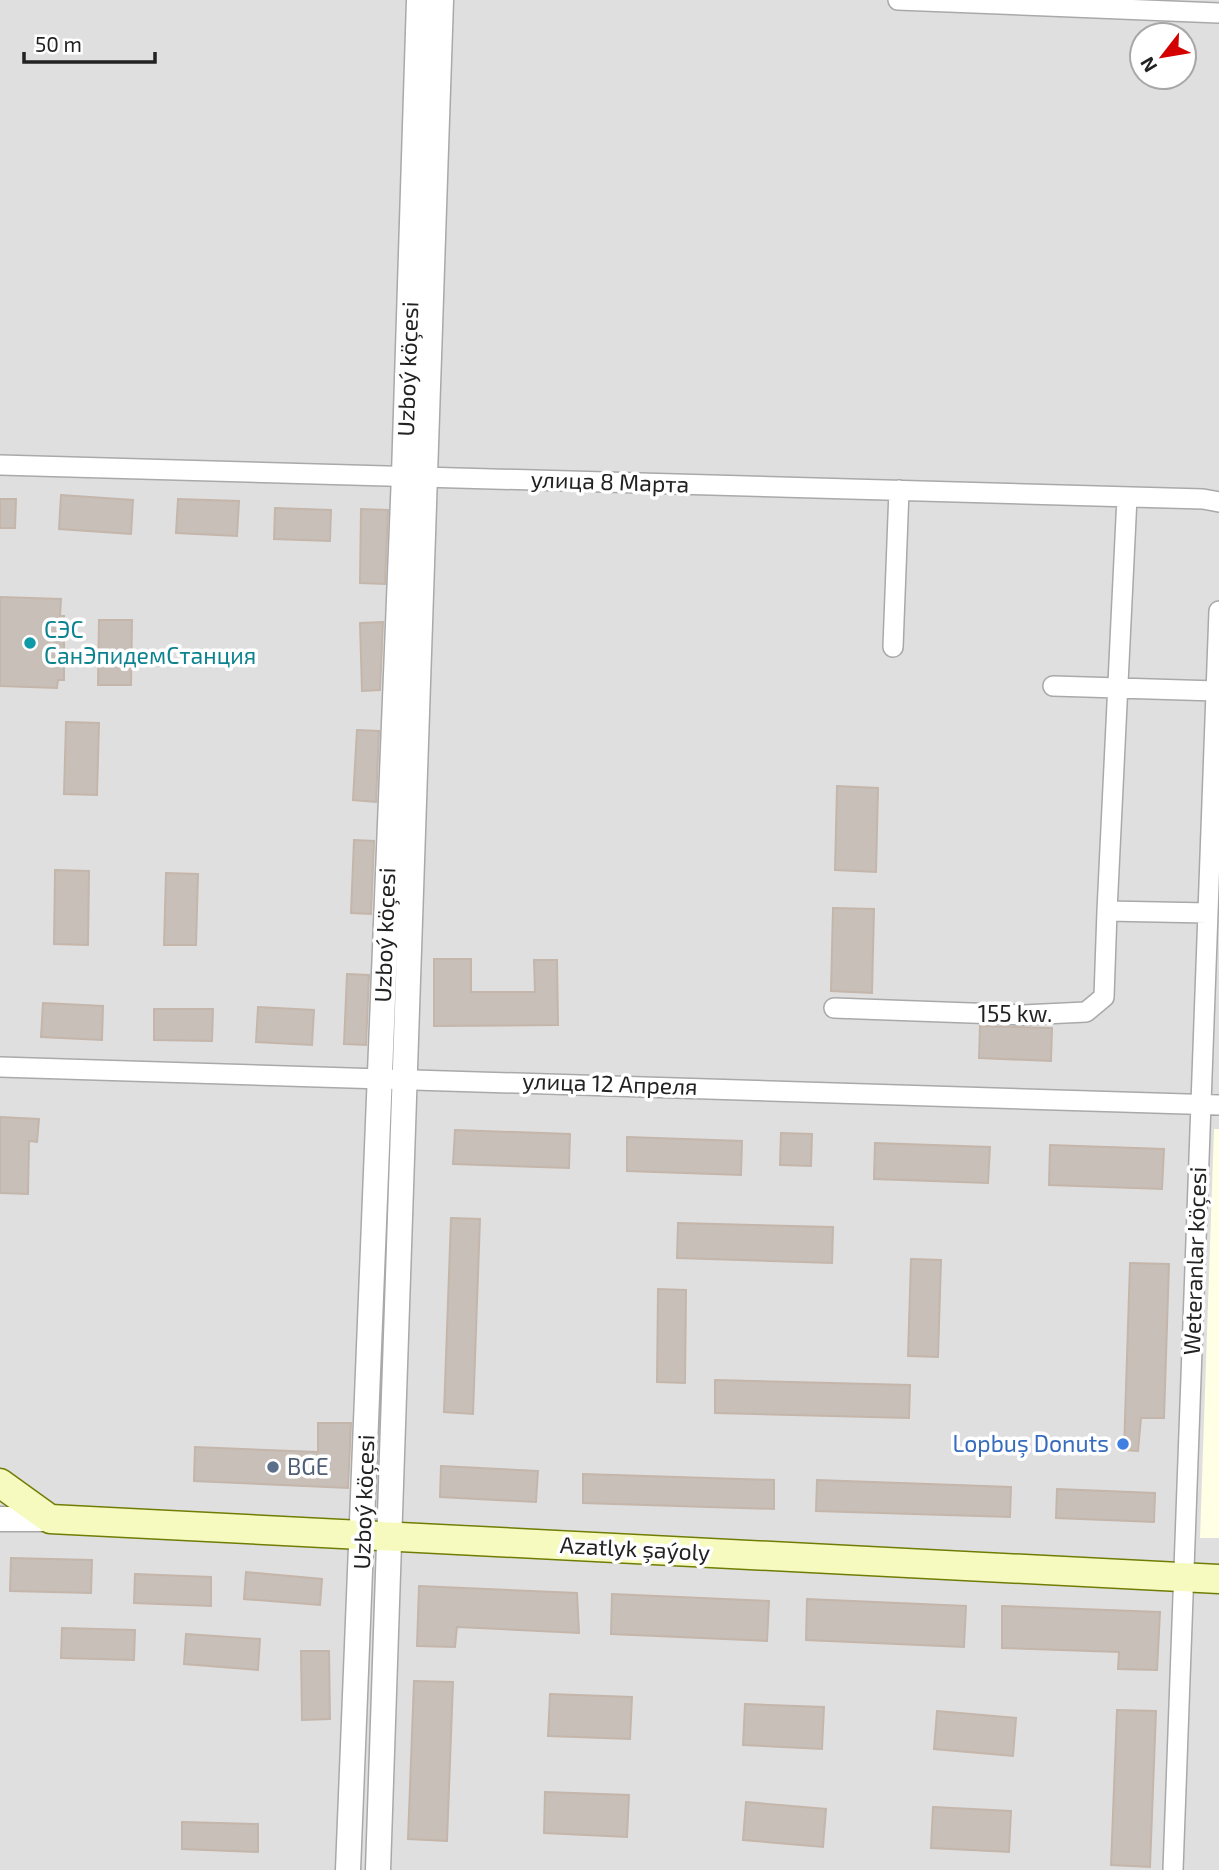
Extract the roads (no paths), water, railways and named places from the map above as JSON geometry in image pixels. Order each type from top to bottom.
[{"type":"main road","points":[[0,1483],[50,1519]]},
{"type":"main road","name":"Azatlyk şaýoly","points":[[50,1519],[1219,1579]]},
{"type":"street","name":"Uzboý köçesi","points":[[414,476],[419,0]]},
{"type":"street","name":"Uzboý köçesi","points":[[378,1870],[376,1535],[390,1078],[414,476],[441,0]]},
{"type":"street","points":[[898,0],[1219,13]]},
{"type":"street","name":"улица 8 Марта","points":[[0,465],[899,490],[1219,502]]},
{"type":"street","points":[[893,647],[899,490]]},
{"type":"street","name":"155 kw.","points":[[834,1008],[1023,1015],[1086,1012],[1104,997],[1128,497]]},
{"type":"street","name":"Weteranlar köçesi","points":[[1173,1870],[1183,1578],[1210,1104],[1208,913],[1219,611]]},
{"type":"street","points":[[1053,686],[1216,691]]},
{"type":"street","points":[[1107,911],[1208,913]]},
{"type":"street","name":"улица 12 Апреля","points":[[0,1067],[1210,1104]]},
{"type":"street","points":[[0,1518],[50,1519]]},
{"type":"street","name":"Uzboý köçesi","points":[[348,1870],[376,1535]]},
{"type":"place","name":"СЭС СанЭпидемСтанция","points":[[30,643]]},
{"type":"place","name":"Lopbuş Donuts","points":[[1123,1444]]},
{"type":"place","name":"BGE","points":[[273,1467]]}]
